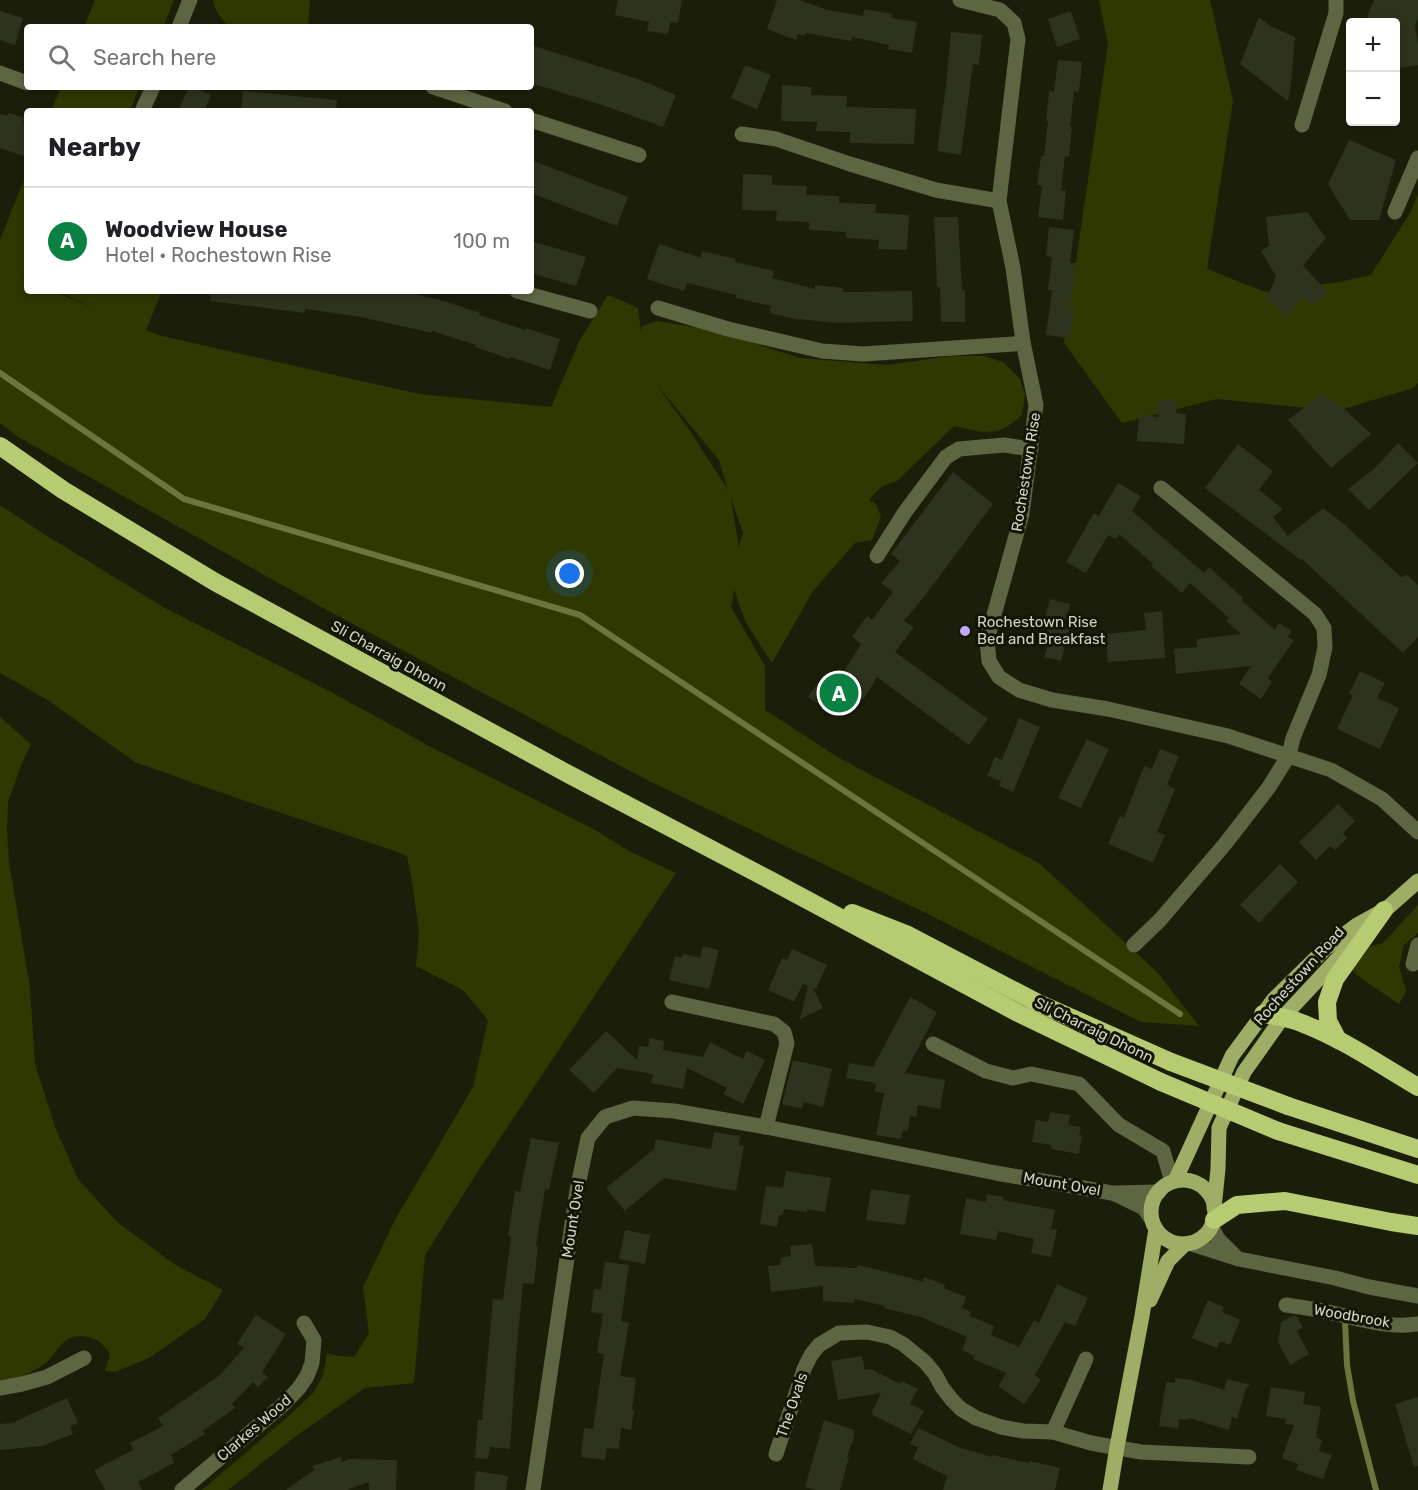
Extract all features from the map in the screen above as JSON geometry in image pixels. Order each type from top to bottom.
[{"type":"highway","name":"Sli Charraig Dhonn","points":[[0,447],[63,490],[215,582],[570,775],[1018,1013],[1161,1082],[1278,1131],[1418,1175]]},
{"type":"highway","name":"Sli Charraig Dhonn","points":[[770,880],[908,935],[1038,1003],[1170,1062],[1288,1106],[1418,1149]]},
{"type":"highway","points":[[1338,1040],[1328,1021],[1327,1002],[1335,979],[1384,910]]},
{"type":"highway","points":[[1263,1014],[1304,1023],[1338,1040],[1418,1087]]},
{"type":"highway","points":[[1213,1218],[1237,1205],[1285,1201],[1418,1226]]},
{"type":"main road","name":"Rochestown Road","points":[[1213,1218],[1219,1128],[1244,1072],[1283,1017],[1308,988],[1384,910],[1418,881]]},
{"type":"main road","name":"Rochestown Road","points":[[1173,1182],[1232,1056],[1274,999],[1326,948],[1357,925],[1384,910]]},
{"type":"main road","points":[[1110,1490],[1142,1316],[1154,1224],[1152,1205],[1159,1191],[1173,1182],[1185,1180],[1196,1183],[1212,1197],[1213,1218],[1202,1237],[1187,1243],[1168,1261],[1142,1316]]},
{"type":"main road","points":[[1154,1224],[1169,1240],[1187,1243]]},
{"type":"street","points":[[180,24],[190,0]]},
{"type":"street","name":"Rochestown Rise","points":[[960,0],[1000,10],[1014,23],[1018,39],[999,201],[1013,268],[1023,342],[1036,405],[1022,514],[987,640],[989,661],[999,677],[1019,690],[1052,700],[1108,709],[1228,736],[1331,770],[1382,799],[1418,831]]},
{"type":"street","points":[[1302,125],[1336,13],[1336,0]]},
{"type":"street","points":[[0,74],[24,82]]},
{"type":"street","points":[[143,108],[152,90]]},
{"type":"street","points":[[442,90],[496,108]]},
{"type":"street","points":[[534,121],[639,155]]},
{"type":"street","points":[[742,135],[776,139],[850,165],[936,190],[999,201]]},
{"type":"street","points":[[1395,212],[1418,158]]},
{"type":"street","points":[[528,294],[590,311]]},
{"type":"street","points":[[658,308],[728,329],[822,351],[863,354],[1023,342]]},
{"type":"street","points":[[877,556],[905,512],[946,457],[959,449],[1004,445],[1031,449]]},
{"type":"street","points":[[1134,945],[1160,920],[1269,787],[1289,755],[1293,738],[1319,675],[1325,647],[1324,628],[1315,614],[1161,488]]},
{"type":"street","points":[[1413,964],[1418,945]]},
{"type":"street","points":[[672,1002],[774,1024],[784,1032],[787,1043],[766,1127]]},
{"type":"street","points":[[933,1044],[986,1071],[1013,1078],[1031,1074],[1079,1084],[1119,1125],[1162,1151],[1173,1182]]},
{"type":"street","name":"Mount Ovel","points":[[533,1490],[577,1190],[588,1138],[605,1117],[633,1108],[674,1111],[1112,1193],[1159,1191]]},
{"type":"street","name":"Mount Ovel","points":[[1112,1193],[1144,1208],[1154,1224]]},
{"type":"street","points":[[1213,1218],[1218,1239],[1239,1259]]},
{"type":"street","points":[[1187,1243],[1239,1259],[1418,1296]]},
{"type":"street","name":"Woodbrook","points":[[1286,1305],[1371,1321],[1408,1326],[1418,1324]]},
{"type":"street","name":"Clarkes Wood","points":[[182,1490],[286,1402],[299,1388],[312,1363],[314,1340],[304,1323]]},
{"type":"street","name":"The Ovals","points":[[776,1454],[804,1369],[811,1355],[819,1345],[839,1333],[867,1332],[890,1337],[903,1344],[925,1362],[961,1409],[976,1418],[1001,1427],[1053,1432],[1091,1443],[1141,1452],[1249,1457]]},
{"type":"street","points":[[0,1388],[47,1377],[84,1358]]},
{"type":"street","points":[[1053,1432],[1086,1359]]},
{"type":"green space","points":[[95,0],[174,0],[164,24],[85,24]]},
{"type":"green space","points":[[213,0],[310,0],[308,24],[227,24],[215,8]]},
{"type":"green space","points":[[1099,0],[1210,0],[1233,101],[1207,269],[1265,292],[1339,282],[1371,275],[1411,211],[1418,194],[1418,383],[1413,388],[1337,411],[1217,399],[1122,423],[1064,343],[1108,44]]},
{"type":"green space","points":[[60,90],[138,90],[131,108],[52,108]]},
{"type":"green space","points":[[24,180],[24,277],[20,275],[24,277],[24,294],[60,294],[96,309],[64,294],[161,294],[146,330],[162,336],[419,394],[551,407],[580,340],[608,295],[638,308],[641,332],[642,326],[657,321],[717,331],[800,358],[887,365],[951,356],[984,356],[1003,362],[1020,379],[1025,395],[1022,415],[1005,427],[990,432],[954,426],[897,481],[882,486],[869,500],[876,504],[881,517],[872,540],[855,543],[813,591],[772,663],[746,623],[734,589],[731,607],[765,666],[765,710],[839,758],[1039,863],[1157,972],[1199,1026],[1141,1022],[926,913],[651,782],[327,610],[18,437],[0,423],[0,240]],"holes":[[[656,384],[719,460],[728,490]],[[731,498],[743,533],[739,548]]]},
{"type":"green space","points":[[0,505],[163,607],[595,830],[631,852],[676,873],[425,1255],[414,1383],[365,1388],[296,1436],[228,1490],[202,1490],[314,1392],[323,1375],[327,1353],[354,1357],[369,1333],[363,1287],[395,1220],[473,1087],[488,1020],[463,990],[416,966],[419,932],[407,856],[135,762],[46,699],[0,673]]},
{"type":"green space","points":[[0,717],[31,744],[8,801],[7,831],[9,862],[30,988],[35,1064],[55,1127],[78,1179],[117,1222],[174,1264],[223,1290],[205,1319],[149,1358],[115,1372],[105,1371],[110,1354],[103,1345],[92,1338],[75,1337],[66,1340],[49,1360],[38,1368],[0,1383]]},
{"type":"green space","points":[[1418,905],[1418,933],[1404,945],[1399,967],[1406,991],[1399,1004],[1348,967],[1361,949],[1383,943]]},
{"type":"building","points":[[618,0],[682,0],[678,23],[670,22],[668,34],[647,31],[649,22],[615,15]]},
{"type":"building","points":[[777,0],[799,0],[828,10],[863,16],[864,9],[892,14],[891,18],[917,22],[912,53],[888,49],[889,45],[852,37],[851,41],[806,33],[804,36],[798,34],[796,40],[767,29]]},
{"type":"building","points":[[1374,0],[1418,0],[1418,18],[1415,26],[1418,65],[1400,68],[1400,18],[1367,17]]},
{"type":"building","points":[[0,11],[23,18],[15,45],[0,40]]},
{"type":"building","points":[[1071,11],[1080,39],[1057,47],[1048,19]]},
{"type":"building","points":[[1259,17],[1270,26],[1295,37],[1288,101],[1240,64]]},
{"type":"building","points":[[951,32],[982,35],[979,65],[973,64],[961,155],[937,151]]},
{"type":"building","points":[[534,46],[638,79],[676,95],[663,127],[534,84]]},
{"type":"building","points":[[1058,60],[1082,62],[1079,92],[1074,91],[1069,157],[1065,156],[1061,190],[1066,191],[1063,220],[1038,217],[1042,186],[1037,185],[1041,156],[1044,156],[1049,91],[1054,92]]},
{"type":"building","points":[[745,65],[771,75],[757,109],[731,98]]},
{"type":"building","points":[[782,85],[812,87],[811,95],[847,96],[846,107],[916,109],[914,144],[850,143],[850,132],[816,131],[817,122],[781,121]]},
{"type":"building","points":[[188,90],[200,90],[211,95],[205,108],[179,108]]},
{"type":"building","points":[[243,91],[337,100],[336,108],[241,108]]},
{"type":"building","points":[[9,113],[24,118],[24,156],[0,148],[0,114],[7,116]]},
{"type":"building","points":[[1349,140],[1396,160],[1379,220],[1350,220],[1328,184]]},
{"type":"building","points":[[534,161],[628,197],[617,226],[534,194]]},
{"type":"building","points":[[743,174],[772,175],[772,185],[807,186],[806,195],[839,196],[839,203],[876,204],[875,213],[909,215],[907,250],[878,249],[879,240],[846,238],[846,232],[809,230],[809,222],[776,221],[777,211],[742,210]]},
{"type":"building","points":[[1307,212],[1326,238],[1303,265],[1329,294],[1313,304],[1300,298],[1287,316],[1266,300],[1276,276],[1261,251],[1269,246],[1266,217]]},
{"type":"building","points":[[934,217],[958,217],[962,290],[965,290],[965,322],[941,322]]},
{"type":"building","points":[[1049,227],[1074,230],[1070,263],[1076,263],[1070,308],[1074,309],[1070,338],[1046,335],[1052,290],[1048,290],[1052,257],[1046,256]]},
{"type":"building","points":[[534,242],[586,257],[576,286],[534,274]]},
{"type":"building","points":[[659,244],[701,258],[702,251],[735,259],[735,262],[774,271],[772,278],[815,289],[815,285],[843,288],[843,292],[912,291],[913,321],[836,323],[799,320],[770,313],[771,306],[736,298],[737,295],[687,283],[684,291],[647,279]]},
{"type":"building","points":[[211,294],[415,294],[444,301],[480,313],[479,315],[560,339],[550,370],[511,357],[510,359],[432,331],[432,333],[361,317],[305,309],[305,313],[210,301]]},
{"type":"building","points":[[1321,395],[1341,406],[1371,434],[1331,468],[1288,420]]},
{"type":"building","points":[[1159,399],[1177,401],[1176,413],[1186,414],[1184,444],[1137,441],[1139,415],[1158,417]]},
{"type":"building","points":[[1398,443],[1418,463],[1369,510],[1348,489],[1374,469]]},
{"type":"building","points":[[1238,444],[1273,471],[1259,490],[1283,509],[1273,517],[1288,536],[1323,508],[1345,525],[1402,578],[1406,574],[1418,585],[1418,637],[1403,653],[1302,559],[1205,488]]},
{"type":"building","points":[[953,472],[993,504],[904,621],[914,627],[895,652],[988,719],[969,745],[877,677],[863,700],[857,697],[851,706],[846,703],[838,716],[808,697],[818,682],[832,690],[861,644],[852,637],[867,616],[872,620],[893,592],[881,583],[900,561],[891,554]]},
{"type":"building","points":[[1118,483],[1141,496],[1132,511],[1204,573],[1209,567],[1275,630],[1279,623],[1292,631],[1288,637],[1294,640],[1268,678],[1272,682],[1261,699],[1239,684],[1251,666],[1176,674],[1174,649],[1197,647],[1197,639],[1241,634],[1226,621],[1229,618],[1190,583],[1182,593],[1119,534],[1116,539],[1108,535],[1086,573],[1066,562],[1094,513],[1099,516]]},
{"type":"building","points":[[1050,599],[1070,604],[1066,620],[1072,621],[1061,661],[1044,657],[1049,643],[1040,638]]},
{"type":"building","points":[[1162,611],[1165,658],[1108,662],[1106,634],[1146,630],[1144,613]]},
{"type":"building","points":[[1360,671],[1385,683],[1377,698],[1399,708],[1380,749],[1337,729],[1353,695],[1349,694]]},
{"type":"building","points":[[1019,718],[1040,727],[1013,792],[999,786],[1001,781],[987,776],[995,757],[1002,760]]},
{"type":"building","points":[[1087,739],[1109,749],[1081,808],[1058,798]]},
{"type":"building","points":[[1160,749],[1179,756],[1167,785],[1175,789],[1157,832],[1165,835],[1153,863],[1108,844],[1120,816],[1124,818],[1144,766],[1152,769]]},
{"type":"building","points":[[1338,804],[1355,821],[1343,833],[1347,838],[1335,850],[1330,846],[1316,860],[1299,842]]},
{"type":"building","points":[[1280,864],[1298,882],[1259,923],[1240,905]]},
{"type":"building","points":[[703,946],[719,950],[709,989],[669,980],[675,956],[682,958],[683,954],[700,958]]},
{"type":"building","points":[[792,949],[827,965],[816,989],[813,988],[823,1008],[800,1019],[808,986],[803,984],[794,1002],[768,990],[782,958],[787,960]]},
{"type":"building","points":[[910,997],[937,1012],[905,1073],[945,1080],[940,1109],[918,1105],[916,1117],[910,1116],[908,1131],[903,1130],[901,1139],[876,1135],[884,1093],[875,1092],[876,1083],[846,1078],[849,1063],[873,1067]]},
{"type":"building","points":[[606,1031],[637,1060],[639,1046],[648,1047],[650,1038],[664,1041],[663,1050],[703,1057],[710,1042],[743,1059],[747,1051],[765,1060],[743,1104],[723,1094],[727,1088],[687,1068],[683,1089],[651,1083],[653,1074],[617,1068],[594,1093],[569,1070]]},
{"type":"building","points":[[793,1060],[832,1069],[823,1107],[804,1102],[802,1109],[782,1104]]},
{"type":"building","points":[[1050,1112],[1070,1115],[1068,1125],[1081,1127],[1079,1154],[1051,1149],[1051,1145],[1032,1142],[1036,1120],[1048,1122]]},
{"type":"building","points":[[714,1132],[740,1136],[739,1145],[744,1146],[736,1191],[664,1178],[625,1211],[606,1188],[654,1149],[656,1139],[711,1149]]},
{"type":"building","points":[[531,1138],[559,1143],[549,1190],[545,1189],[536,1246],[538,1246],[534,1284],[523,1283],[510,1449],[490,1447],[488,1459],[475,1458],[478,1420],[482,1420],[493,1299],[503,1300],[511,1237],[508,1236],[515,1191],[520,1192]]},
{"type":"building","points":[[786,1171],[831,1178],[825,1212],[784,1209],[783,1215],[779,1215],[777,1227],[760,1224],[766,1186],[783,1188]]},
{"type":"building","points":[[871,1189],[910,1195],[905,1225],[866,1220]]},
{"type":"building","points":[[987,1194],[1004,1197],[1003,1200],[1055,1210],[1051,1229],[1057,1230],[1051,1257],[1031,1253],[1034,1239],[998,1231],[996,1240],[960,1234],[966,1198],[986,1202]]},
{"type":"building","points":[[625,1230],[650,1235],[645,1264],[619,1259]]},
{"type":"building","points":[[812,1244],[815,1266],[857,1268],[858,1265],[923,1282],[924,1277],[945,1285],[944,1288],[966,1297],[962,1308],[971,1312],[970,1316],[994,1326],[991,1335],[1019,1347],[1034,1320],[1039,1323],[1057,1284],[1088,1298],[1075,1326],[1065,1322],[1035,1375],[1041,1380],[1024,1404],[998,1386],[1007,1373],[973,1359],[974,1356],[962,1350],[967,1337],[921,1317],[884,1308],[885,1306],[854,1299],[854,1303],[823,1301],[823,1286],[771,1292],[768,1266],[781,1265],[780,1258],[791,1256],[790,1246]]},
{"type":"building","points":[[605,1262],[629,1265],[621,1321],[629,1323],[620,1376],[636,1378],[631,1430],[621,1428],[619,1449],[607,1448],[605,1460],[581,1457],[584,1428],[593,1429],[604,1354],[597,1353],[603,1314],[591,1312],[594,1289],[601,1290]]},
{"type":"building","points":[[1208,1300],[1224,1307],[1222,1312],[1240,1320],[1230,1345],[1220,1341],[1217,1348],[1192,1338]]},
{"type":"building","points":[[256,1315],[286,1334],[262,1372],[268,1377],[258,1387],[253,1382],[232,1404],[235,1408],[203,1431],[205,1434],[171,1455],[174,1463],[138,1482],[142,1490],[105,1490],[94,1470],[133,1450],[130,1443],[163,1426],[158,1418],[220,1375],[244,1348],[237,1344]]},
{"type":"building","points":[[1297,1316],[1303,1328],[1297,1331],[1309,1354],[1290,1365],[1278,1342],[1281,1322]]},
{"type":"building","points":[[862,1356],[865,1370],[871,1369],[900,1384],[902,1381],[918,1389],[910,1404],[924,1411],[911,1434],[871,1414],[881,1393],[838,1400],[831,1361]]},
{"type":"building","points":[[1175,1378],[1192,1380],[1224,1390],[1227,1379],[1251,1385],[1246,1388],[1237,1419],[1232,1417],[1229,1430],[1189,1418],[1188,1420],[1179,1419],[1178,1428],[1159,1426],[1166,1382],[1175,1383]]},
{"type":"building","points":[[1271,1387],[1305,1392],[1303,1404],[1321,1407],[1316,1437],[1322,1440],[1319,1451],[1332,1455],[1323,1479],[1296,1470],[1298,1464],[1282,1458],[1294,1425],[1285,1424],[1286,1419],[1266,1416]]},
{"type":"building","points":[[1418,1397],[1418,1466],[1414,1467],[1395,1404]]},
{"type":"building","points":[[67,1398],[78,1423],[70,1426],[73,1434],[42,1446],[0,1450],[0,1424],[12,1423]]},
{"type":"building","points":[[824,1420],[854,1430],[840,1490],[816,1490],[805,1487]]},
{"type":"building","points":[[918,1428],[961,1448],[992,1457],[992,1455],[1029,1463],[1030,1461],[1060,1468],[1055,1490],[943,1490],[947,1476],[913,1459],[918,1447],[910,1444]]},
{"type":"building","points":[[341,1457],[342,1462],[349,1459],[397,1460],[396,1490],[369,1490],[369,1482],[346,1490],[286,1490],[314,1470],[312,1466]]},
{"type":"building","points":[[476,1471],[508,1476],[506,1490],[474,1490]]},
{"type":"waterway","points":[[0,373],[184,499],[580,615],[1180,1014]]},
{"type":"waterway","points":[[1345,1321],[1347,1365],[1353,1401],[1376,1490]]},
{"type":"place","name":"Rochestown Rise Bed and Breakfast","points":[[965,631]]},
{"type":"place","name":"Woodview House","points":[[839,693]]}]
